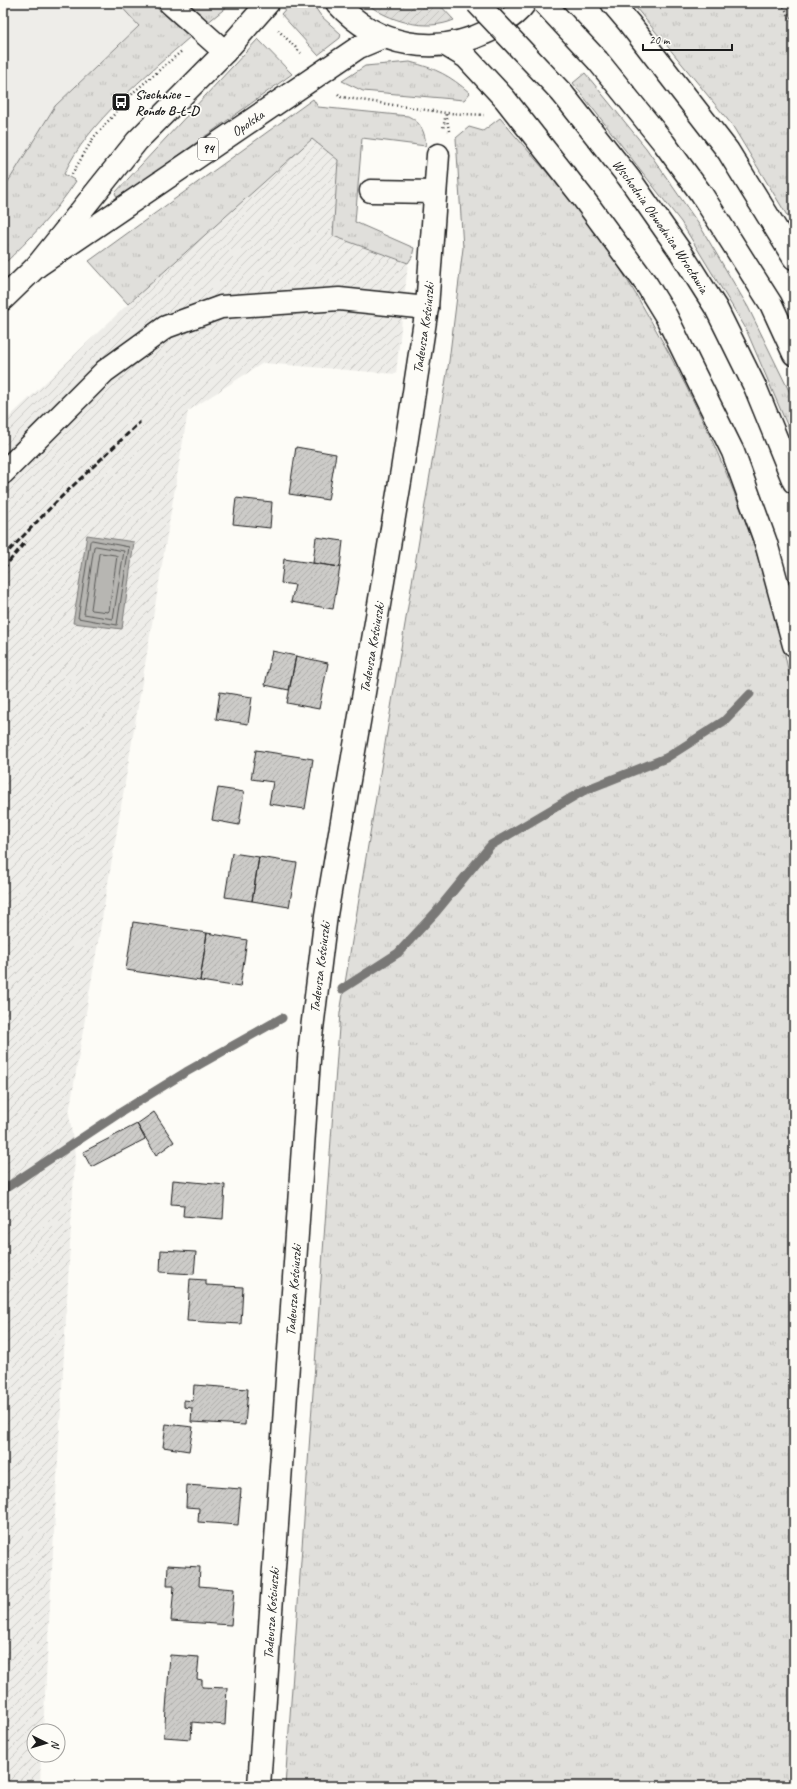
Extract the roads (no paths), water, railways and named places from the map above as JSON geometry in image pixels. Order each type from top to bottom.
[{"type":"main road","points":[[170,3],[225,52]]},
{"type":"main road","name":"Opolska","points":[[3,299],[36,267],[137,141],[225,52],[268,3]]},
{"type":"main road","points":[[337,3],[350,17],[383,37],[414,45],[446,45],[474,38],[500,25],[525,3]]},
{"type":"main road","name":"Wschodnia Obwodnica Wrocławia","points":[[477,3],[562,93],[629,178],[680,251],[716,308],[756,389],[794,482]]},
{"type":"main road","points":[[544,3],[598,61],[664,143],[702,195],[771,304],[794,354]]},
{"type":"main road","points":[[612,3],[728,151],[794,258]]},
{"type":"main road","name":"Opolska","points":[[36,267],[359,47],[383,37]]},
{"type":"main road","points":[[446,45],[466,57],[505,99],[583,198],[647,285],[666,316],[733,452],[766,543],[794,645]]},
{"type":"main road","name":"Tadeusza Kościuszki","points":[[259,1786],[310,1045],[326,915],[402,470],[427,308],[434,192],[438,155]]},
{"type":"main road","points":[[371,191],[434,192]]},
{"type":"main road","points":[[3,473],[105,371],[166,327],[221,307],[339,299],[427,308]]},
{"type":"water","points":[[87,535],[134,542],[122,629],[73,623]]},
{"type":"waterway","points":[[342,989],[398,953],[436,912],[491,845],[583,791],[666,758],[724,721],[750,694]]},
{"type":"waterway","points":[[3,1190],[118,1114],[186,1072],[282,1018]]},
{"type":"railway","points":[[3,557],[57,501],[140,422]]},
{"type":"railway","points":[[3,569],[26,541]]},
{"type":"place","name":"Siechnice – Rondo B-Ł-D","points":[[121,102]]}]
